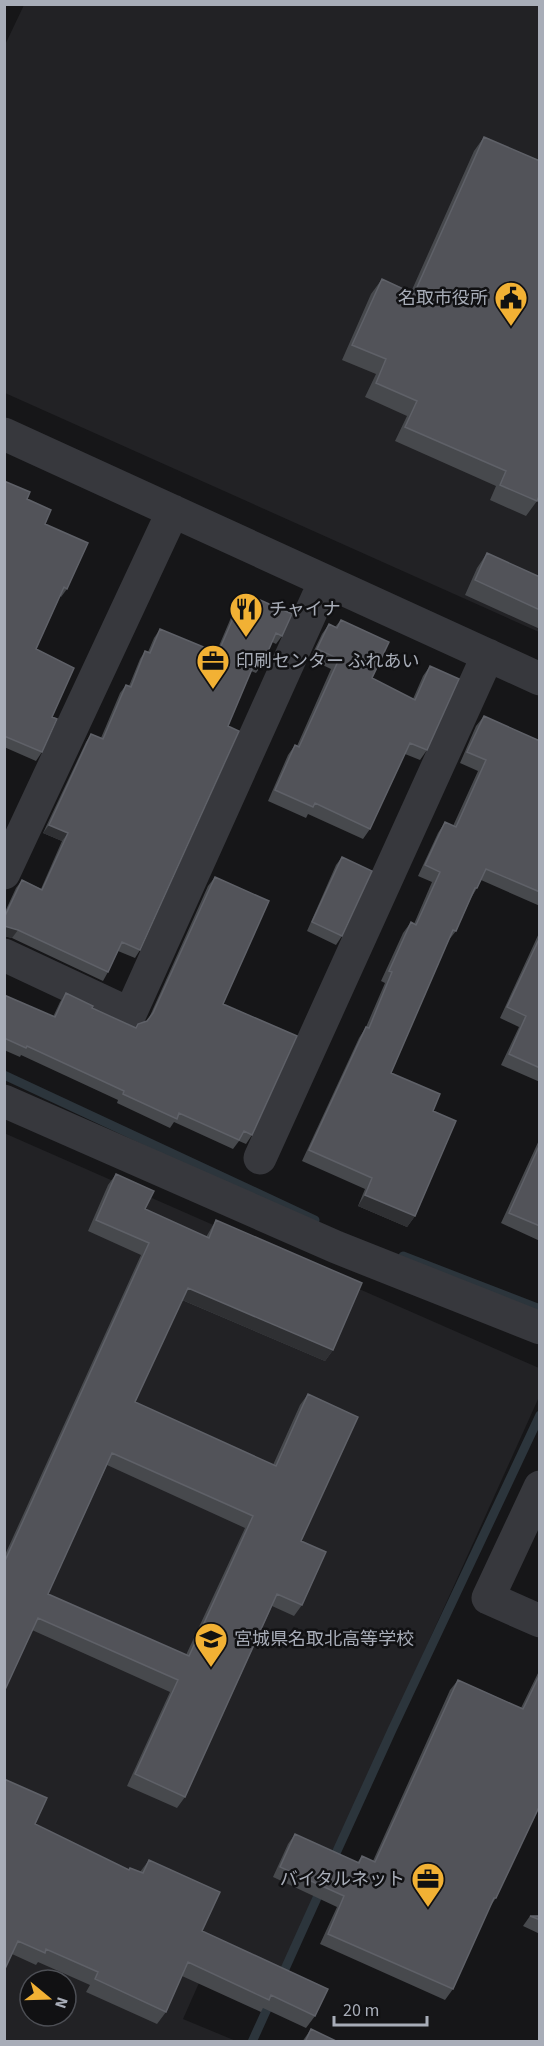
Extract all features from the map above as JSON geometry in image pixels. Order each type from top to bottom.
[{"type":"street","points":[[4,434],[540,679]]},
{"type":"street","points":[[7,859],[173,511]]},
{"type":"street","points":[[4,955],[130,1014],[325,581]]},
{"type":"street","points":[[260,1158],[488,655]]},
{"type":"street","points":[[4,1101],[336,1247],[540,1328]]},
{"type":"street","points":[[540,1487],[488,1598],[540,1622]]},
{"type":"shaded area","points":[[24,5],[539,5],[539,632],[5,393],[4,47]]},
{"type":"shaded area","name":"宮城県名取北高等学校","points":[[4,1133],[539,1368],[539,1397],[281,1969],[218,1940],[183,2019],[236,2041],[5,2041]]},
{"type":"building","points":[[484,137],[540,161],[540,494],[537,501],[500,485],[506,471],[405,427],[417,401],[376,383],[386,359],[352,345],[382,279],[414,294]]},
{"type":"building","points":[[4,481],[30,492],[27,499],[51,510],[45,524],[88,543],[67,589],[64,587],[36,649],[74,668],[52,717],[57,719],[42,752],[4,736]]},
{"type":"building","points":[[487,553],[540,577],[540,610],[475,580]]},
{"type":"building","points":[[244,593],[292,614],[282,636],[276,633],[262,665],[255,662],[228,726],[239,731],[140,950],[122,942],[108,972],[18,930],[4,926],[4,918],[22,880],[42,890],[68,833],[49,825],[91,734],[103,739],[126,685],[131,687],[145,651],[150,653],[160,629],[218,653]]},
{"type":"building","points":[[341,620],[389,642],[372,678],[415,700],[430,666],[459,679],[427,750],[410,743],[370,829],[315,803],[313,807],[275,790],[295,745],[299,747],[339,659],[317,649],[329,624],[337,628]]},
{"type":"building","points":[[484,716],[540,741],[540,892],[486,869],[456,931],[453,930],[391,1073],[440,1094],[433,1111],[456,1121],[415,1216],[365,1195],[372,1178],[309,1150],[366,1027],[369,1028],[392,972],[389,971],[411,922],[416,925],[440,872],[425,865],[445,822],[456,827],[486,760],[467,752]]},
{"type":"building","points":[[342,857],[372,871],[342,936],[312,922]]},
{"type":"building","points":[[215,877],[269,901],[223,1004],[297,1036],[252,1135],[244,1131],[239,1140],[179,1113],[177,1119],[123,1094],[124,1091],[27,1046],[26,1048],[4,1038],[4,995],[55,1017],[66,993],[136,1028],[138,1024],[147,1021],[153,1013]]},
{"type":"building","points":[[540,937],[540,1068],[509,1054],[526,1016],[507,1007]]},
{"type":"building","points":[[540,1144],[540,1226],[509,1213]]},
{"type":"building","points":[[116,1174],[154,1191],[145,1209],[209,1238],[216,1220],[362,1283],[333,1350],[188,1288],[135,1402],[276,1466],[308,1394],[358,1417],[301,1541],[326,1552],[302,1605],[277,1594],[185,1797],[135,1774],[178,1680],[38,1618],[4,1692],[4,1563],[149,1243],[96,1220]],"holes":[[[112,1453],[253,1516],[189,1656],[48,1594]]]},
{"type":"building","points":[[540,1674],[540,1805],[494,1898],[453,1989],[328,1934],[344,1896],[280,1867],[295,1834],[359,1863],[362,1856],[375,1862],[458,1680],[523,1709]]},
{"type":"building","points":[[4,1779],[47,1798],[35,1824],[129,1870],[130,1868],[143,1873],[149,1860],[220,1892],[202,1931],[328,1989],[315,2016],[271,1995],[269,2000],[188,1962],[166,2012],[95,1979],[98,1972],[46,1949],[45,1953],[18,1941],[4,1971]]},
{"type":"building","points":[[311,2029],[338,2042],[305,2042]]},
{"type":"waterway","points":[[4,1075],[315,1220]]},
{"type":"waterway","points":[[403,1256],[540,1309]]},
{"type":"waterway","points":[[332,1862],[540,1415]]},
{"type":"waterway","points":[[280,1980],[321,1889]]},
{"type":"waterway","points":[[252,2042],[272,1998]]},
{"type":"place","name":"名取市役所","points":[[511,327]]},
{"type":"place","name":"チャイナ","points":[[246,638]]},
{"type":"place","name":"印刷センター ふれあい","points":[[213,690]]},
{"type":"place","name":"宮城県名取北高等学校","points":[[211,1668]]},
{"type":"place","name":"バイタルネット","points":[[428,1908]]}]
